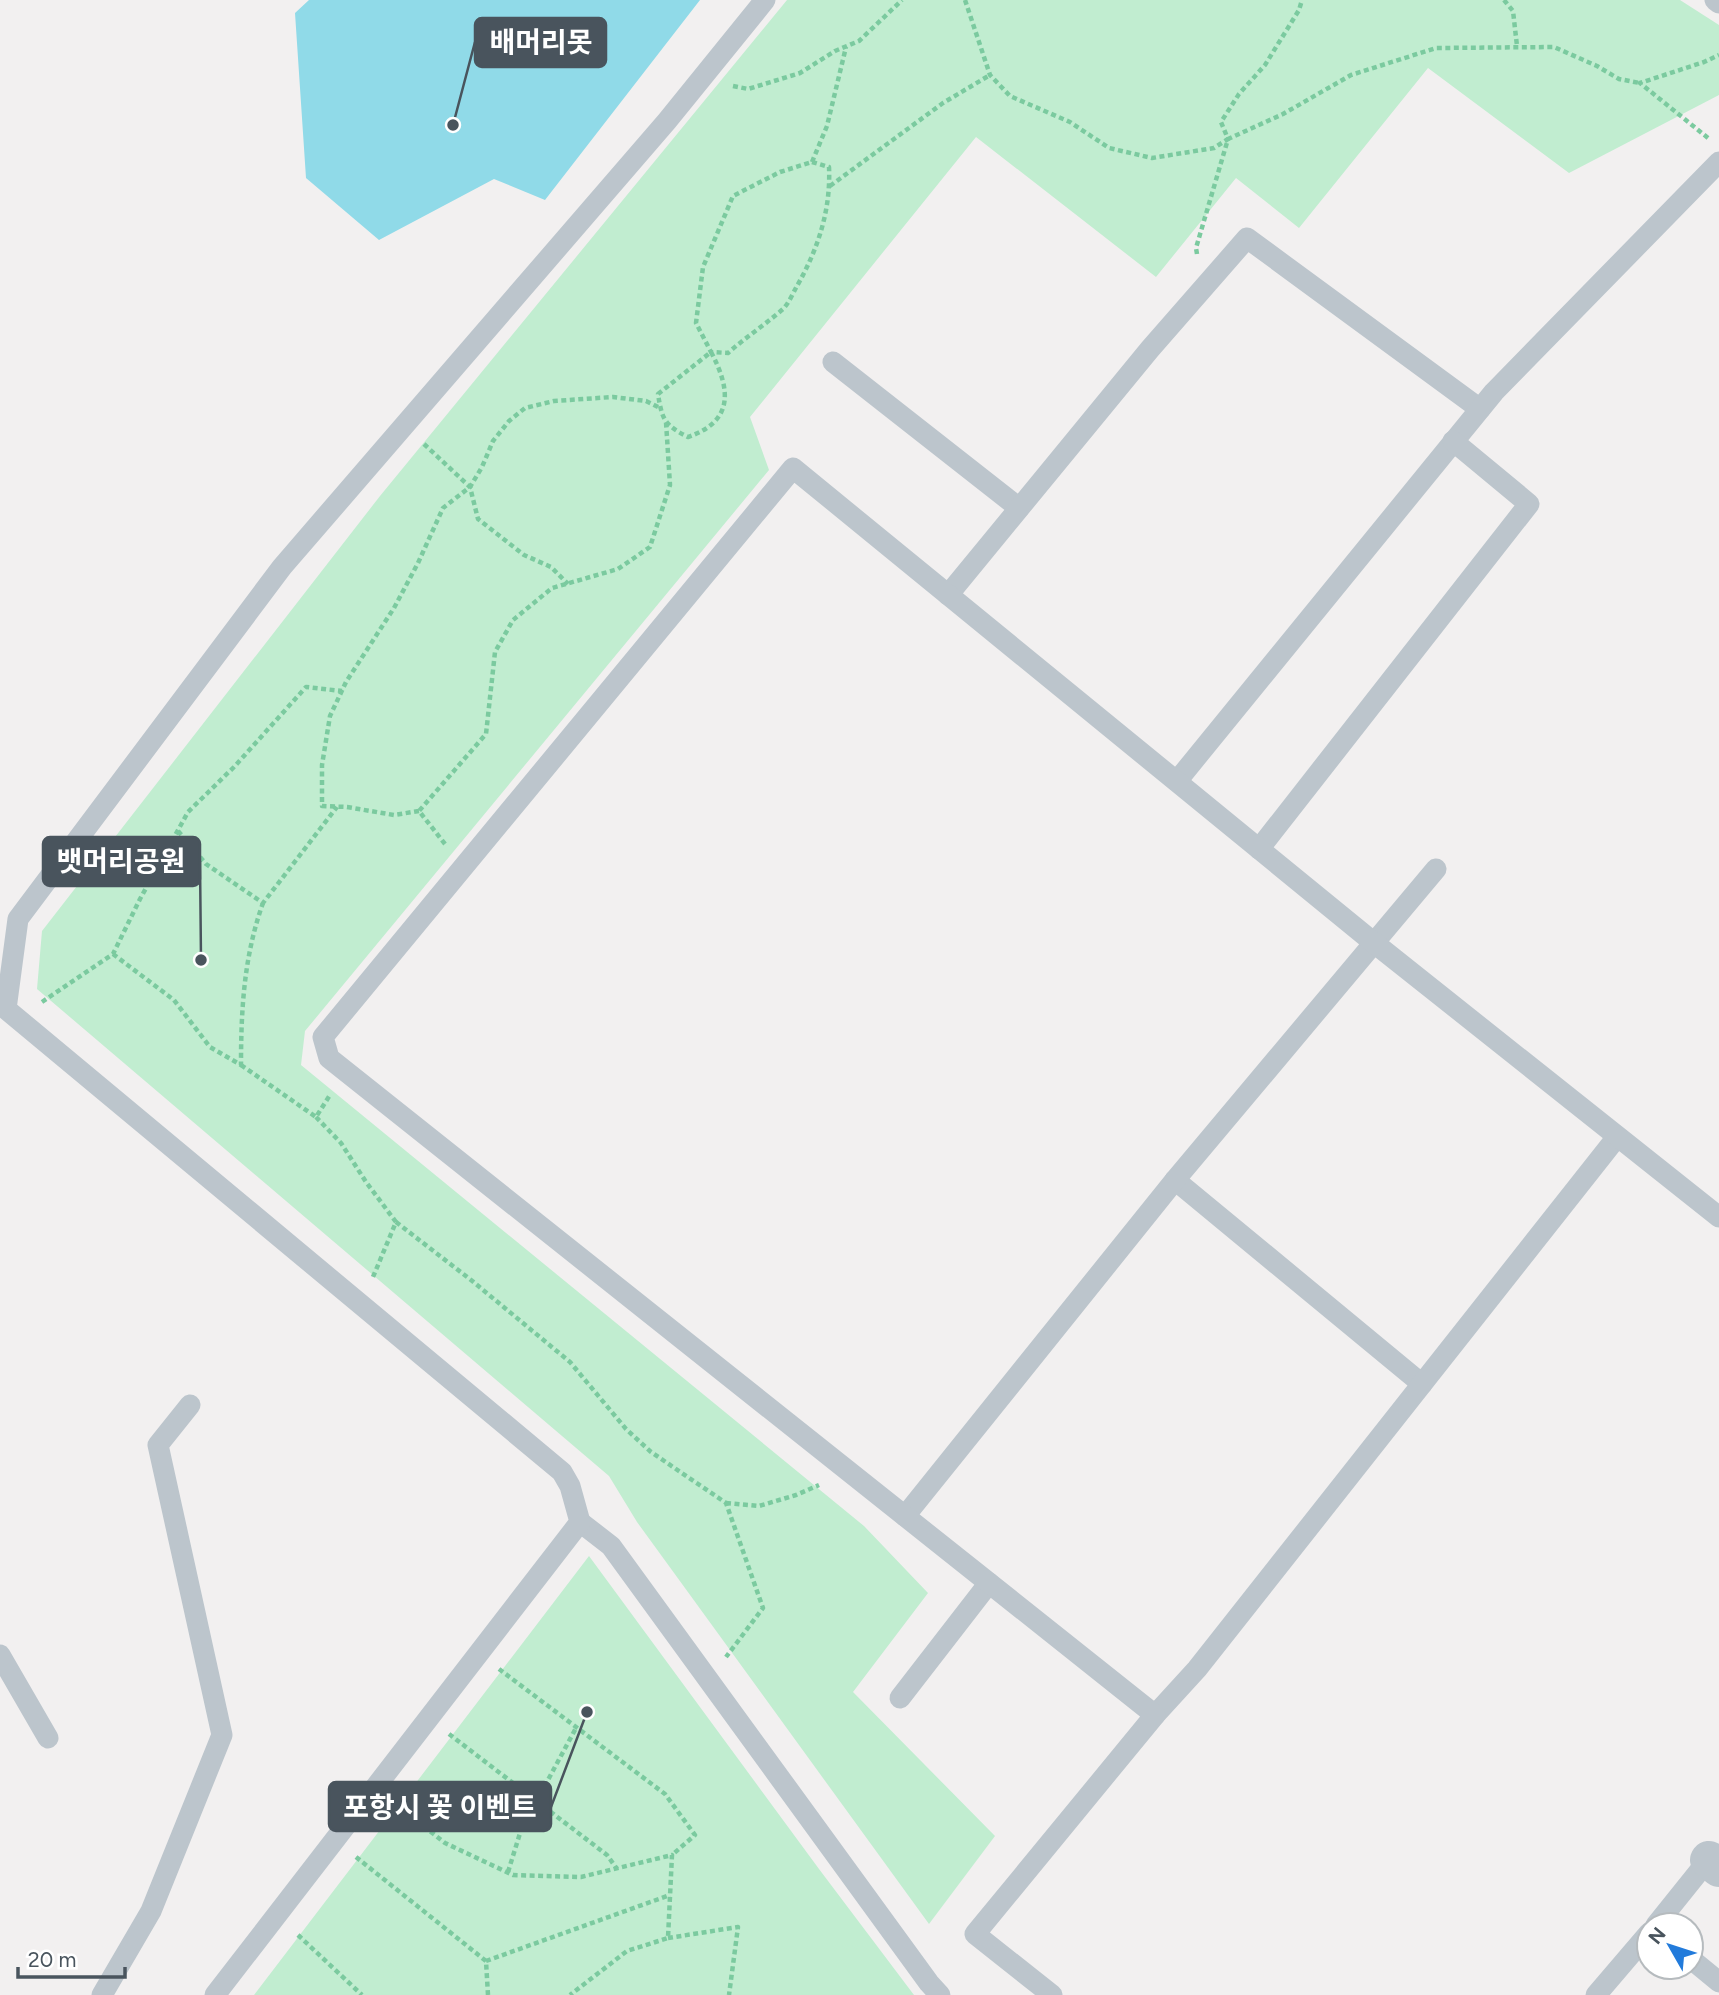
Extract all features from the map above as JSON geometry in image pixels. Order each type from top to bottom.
[{"type":"lane","points":[[765,0],[701,79],[282,567],[18,919],[6,1009],[562,1472],[570,1486],[580,1522],[611,1546],[940,1995]]},
{"type":"lane","points":[[1177,781],[1480,409],[1719,162]]},
{"type":"lane","points":[[948,595],[1247,238],[1480,409]]},
{"type":"lane","points":[[834,362],[1019,508]]},
{"type":"lane","points":[[1259,849],[1529,504],[1453,441]]},
{"type":"lane","points":[[1155,1715],[329,1058],[323,1037],[793,468],[1373,942],[1719,1217]]},
{"type":"lane","points":[[905,1516],[1175,1180],[1436,869]]},
{"type":"lane","points":[[1052,1995],[975,1934],[1155,1715],[1197,1669],[1617,1137]]},
{"type":"lane","points":[[1175,1180],[1422,1384]]},
{"type":"lane","points":[[102,1995],[151,1911],[222,1735],[158,1445],[190,1405]]},
{"type":"lane","points":[[215,1995],[580,1522]]},
{"type":"lane","points":[[900,1698],[989,1583]]},
{"type":"lane","points":[[0,1655],[48,1738]]},
{"type":"lane","points":[[1669,1911],[1716,1858]]},
{"type":"lane","points":[[1596,1995],[1635,1949]]},
{"type":"lane","points":[[1705,1970],[1719,1982]]},
{"type":"path","points":[[701,79],[748,89],[800,74],[859,41],[902,0]]},
{"type":"path","points":[[965,0],[990,75],[1010,96],[1070,122],[1109,148],[1152,158],[1214,148],[1283,114],[1351,75],[1436,48],[1554,47],[1619,79],[1640,83],[1709,140]]},
{"type":"path","points":[[1203,289],[1196,248],[1228,139],[1221,122],[1239,94],[1265,65],[1299,10],[1302,0]]},
{"type":"path","points":[[1504,0],[1513,11],[1517,46]]},
{"type":"path","points":[[812,162],[827,126],[846,47]]},
{"type":"path","points":[[1640,83],[1719,55]]},
{"type":"path","points":[[830,187],[943,103],[990,75]]},
{"type":"path","points":[[812,162],[780,172],[733,196],[703,267],[696,323],[711,352],[722,372],[726,395],[720,416],[706,430],[688,437],[674,430],[662,418],[658,394],[711,352],[729,353],[785,307],[810,264],[827,214],[830,187],[828,167],[812,162]]},
{"type":"path","points":[[660,408],[646,401],[613,397],[555,401],[525,408],[509,421],[493,441],[470,487],[443,508],[394,608],[342,691],[330,716],[322,765],[322,806],[394,815],[419,811],[486,734],[495,652],[513,620],[552,588],[618,569],[650,547],[670,485],[666,422]]},
{"type":"path","points":[[405,426],[470,487],[478,519],[524,555],[551,566],[569,584]]},
{"type":"path","points":[[19,1019],[57,989],[113,954],[188,812],[306,687],[342,691]]},
{"type":"path","points":[[241,1065],[244,979],[252,932],[263,903],[338,807]]},
{"type":"path","points":[[419,811],[464,865]]},
{"type":"path","points":[[178,831],[206,864],[263,903]]},
{"type":"path","points":[[113,954],[174,1000],[210,1046],[316,1117],[341,1143],[396,1222],[570,1362],[626,1429],[651,1452],[726,1503],[759,1506],[796,1495],[849,1472]]},
{"type":"path","points":[[316,1117],[345,1070]]},
{"type":"path","points":[[360,1302],[380,1263],[396,1222]]},
{"type":"path","points":[[708,1679],[763,1608],[726,1503]]},
{"type":"path","points":[[375,1787],[445,1843],[513,1875],[581,1877],[672,1855],[695,1835],[665,1794],[478,1653]]},
{"type":"path","points":[[428,1718],[607,1855],[617,1869]]},
{"type":"path","points":[[508,1872],[521,1830],[576,1728]]},
{"type":"path","points":[[334,1840],[486,1961],[488,1995]]},
{"type":"path","points":[[668,1938],[672,1855]]},
{"type":"path","points":[[486,1961],[670,1895]]},
{"type":"path","points":[[277,1915],[362,1995]]},
{"type":"path","points":[[569,1995],[627,1951],[668,1938],[738,1927],[729,1995]]},
{"type":"green space","points":[[787,0],[1680,0],[1719,25],[1719,95],[1569,173],[1428,68],[1299,228],[1236,178],[1156,277],[976,137],[750,417],[769,470],[305,1031],[301,1065],[864,1526],[928,1593],[853,1692],[995,1836],[929,1924],[637,1522],[609,1476],[37,989],[42,931],[380,496]]},
{"type":"green space","points":[[589,1556],[914,1995],[254,1995]]},
{"type":"water","points":[[309,0],[700,0],[545,200],[494,179],[379,240],[306,178],[295,13]]},
{"type":"place","name":"배머리못","points":[[453,125]]},
{"type":"place","name":"뱃머리공원","points":[[201,960]]},
{"type":"place","name":"포항시 꽃 이벤트","points":[[587,1712]]}]
